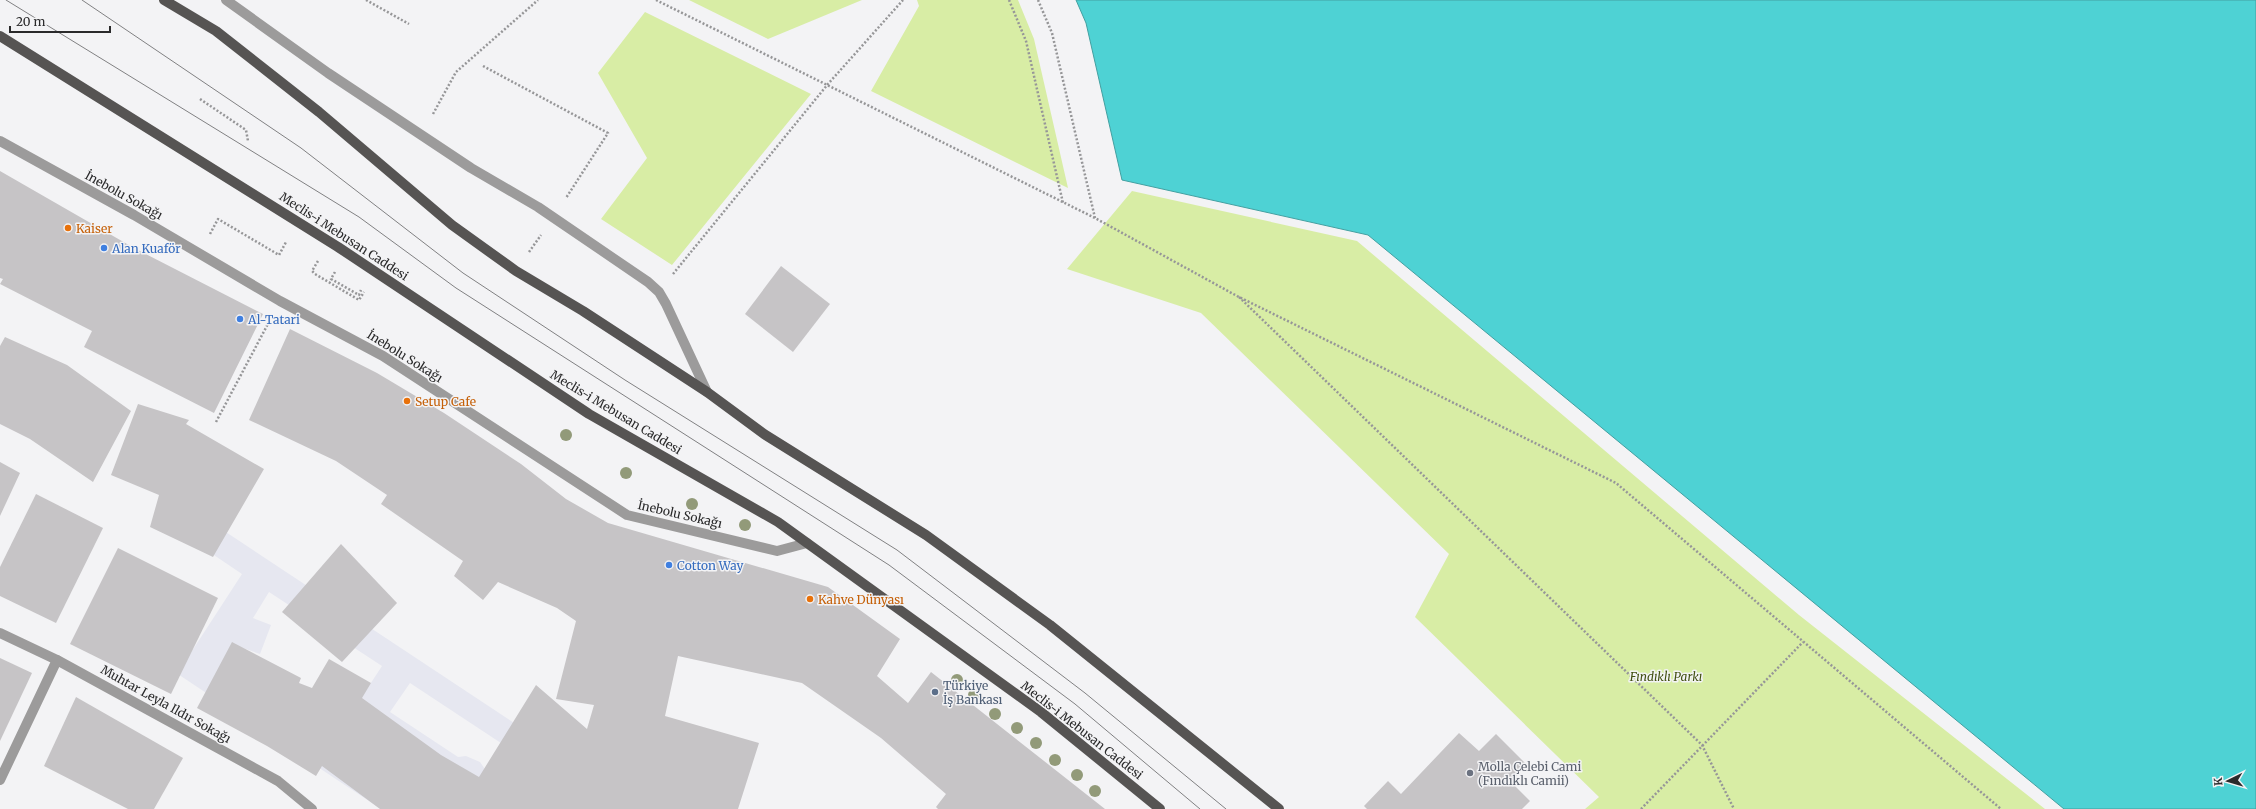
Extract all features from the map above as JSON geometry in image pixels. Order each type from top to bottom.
[{"type":"main road","points":[[164,0],[216,31],[319,112],[452,225],[516,271],[583,311],[707,392],[764,434],[926,536],[1050,625],[1279,809]]},
{"type":"main road","name":"Meclis-i Mebusan Caddesi","points":[[0,36],[325,238],[589,414],[778,522],[1041,712],[1160,809]]},
{"type":"street","points":[[226,0],[328,73],[422,136],[553,217],[648,282],[659,292],[707,392]]},
{"type":"street","name":"İnebolu Sokağı","points":[[0,141],[134,215],[280,301],[383,356],[627,515],[777,551],[807,543]]},
{"type":"street","name":"Muhtar Leyla Ildır Sokağı","points":[[0,634],[57,660],[278,781],[312,809]]},
{"type":"street","points":[[0,780],[57,660]]},
{"type":"path","points":[[366,0],[409,24]]},
{"type":"path","points":[[422,136],[456,72],[538,0]]},
{"type":"path","points":[[656,0],[828,84],[1095,218],[1237,296],[1616,483],[2001,809]]},
{"type":"path","points":[[659,292],[828,84],[904,0]]},
{"type":"path","points":[[1009,0],[1026,42],[1063,203]]},
{"type":"path","points":[[1038,0],[1052,33],[1095,218]]},
{"type":"path","points":[[483,66],[608,133],[516,271]]},
{"type":"path","points":[[200,99],[246,130],[248,141]]},
{"type":"path","points":[[218,219],[279,255],[288,239]]},
{"type":"path","points":[[1237,296],[1702,745],[1734,809]]},
{"type":"path","points":[[216,422],[280,301]]},
{"type":"path","points":[[1641,809],[1803,642]]},
{"type":"shaded area","points":[[173,497],[644,809],[572,790],[410,683],[390,712],[458,757],[466,756],[480,762],[489,775],[381,809],[92,617],[190,654],[242,574],[159,518]],"holes":[[[269,592],[382,666],[329,747],[234,645],[260,654],[271,625],[253,618]]]},
{"type":"green space","points":[[689,0],[862,0],[768,39]]},
{"type":"green space","points":[[917,0],[1018,0],[1034,39],[1068,188],[871,91],[919,6]]},
{"type":"green space","points":[[645,12],[811,94],[672,265],[601,219],[647,158],[598,73]]},
{"type":"green space","name":"Fındıklı Parkı","points":[[1132,191],[1357,241],[1799,615],[2045,809],[1585,809],[1599,797],[1415,617],[1449,554],[1201,313],[1067,269]]},
{"type":"water","points":[[1076,0],[2256,0],[2256,809],[2064,809],[1368,235],[1122,180],[1086,23]]},
{"type":"building","points":[[0,171],[134,248],[263,314],[214,413],[84,347],[92,331],[0,284],[3,279],[0,278]]},
{"type":"building","points":[[781,266],[830,304],[793,352],[745,314]]},
{"type":"building","points":[[290,329],[377,373],[444,413],[521,464],[566,499],[608,523],[828,587],[900,639],[877,676],[908,703],[931,672],[1105,809],[938,809],[936,807],[946,794],[881,738],[802,683],[678,656],[665,716],[759,743],[738,809],[380,809],[322,766],[316,776],[267,746],[197,708],[232,642],[301,678],[299,683],[312,688],[329,659],[371,683],[362,698],[441,755],[479,777],[536,685],[587,729],[594,705],[556,699],[576,621],[557,608],[498,582],[483,600],[454,576],[463,561],[381,504],[387,495],[336,461],[249,420]]},
{"type":"building","points":[[5,337],[67,365],[131,411],[93,482],[30,439],[0,424],[0,346]]},
{"type":"building","points":[[138,404],[189,420],[186,424],[264,469],[213,557],[150,527],[159,495],[111,475]]},
{"type":"building","points":[[0,462],[20,473],[0,516]]},
{"type":"building","points":[[36,494],[103,528],[56,623],[0,596],[0,567]]},
{"type":"building","points":[[341,544],[397,603],[342,662],[282,612]]},
{"type":"building","points":[[118,548],[218,598],[171,694],[70,644]]},
{"type":"building","points":[[0,658],[32,673],[0,741]]},
{"type":"building","points":[[76,697],[183,758],[154,809],[128,809],[44,766]]},
{"type":"building","name":"Molla Çelebi Cami (Fındıklı Camii)","points":[[1459,733],[1479,751],[1496,734],[1527,765],[1511,782],[1530,801],[1522,809],[1367,809],[1364,806],[1388,781],[1401,794]]},
{"type":"tram line","points":[[6,0],[359,217],[456,288],[889,565],[1075,704],[1200,809]]},
{"type":"tram line","points":[[82,0],[301,148],[463,273],[625,380],[897,550],[1085,693],[1226,809]]},
{"type":"place","name":"Kaiser","points":[[68,228]]},
{"type":"place","name":"Alan Kuaför","points":[[104,248]]},
{"type":"place","name":"Al-Tatari","points":[[240,319]]},
{"type":"place","name":"Setup Cafe","points":[[407,401]]},
{"type":"place","name":"Cotton Way","points":[[669,565]]},
{"type":"place","name":"Kahve Dünyası","points":[[810,599]]},
{"type":"place","name":"Türkiye İş Bankası","points":[[935,692]]},
{"type":"place","name":"Molla Çelebi Cami (Fındıklı Camii)","points":[[1470,773]]}]
